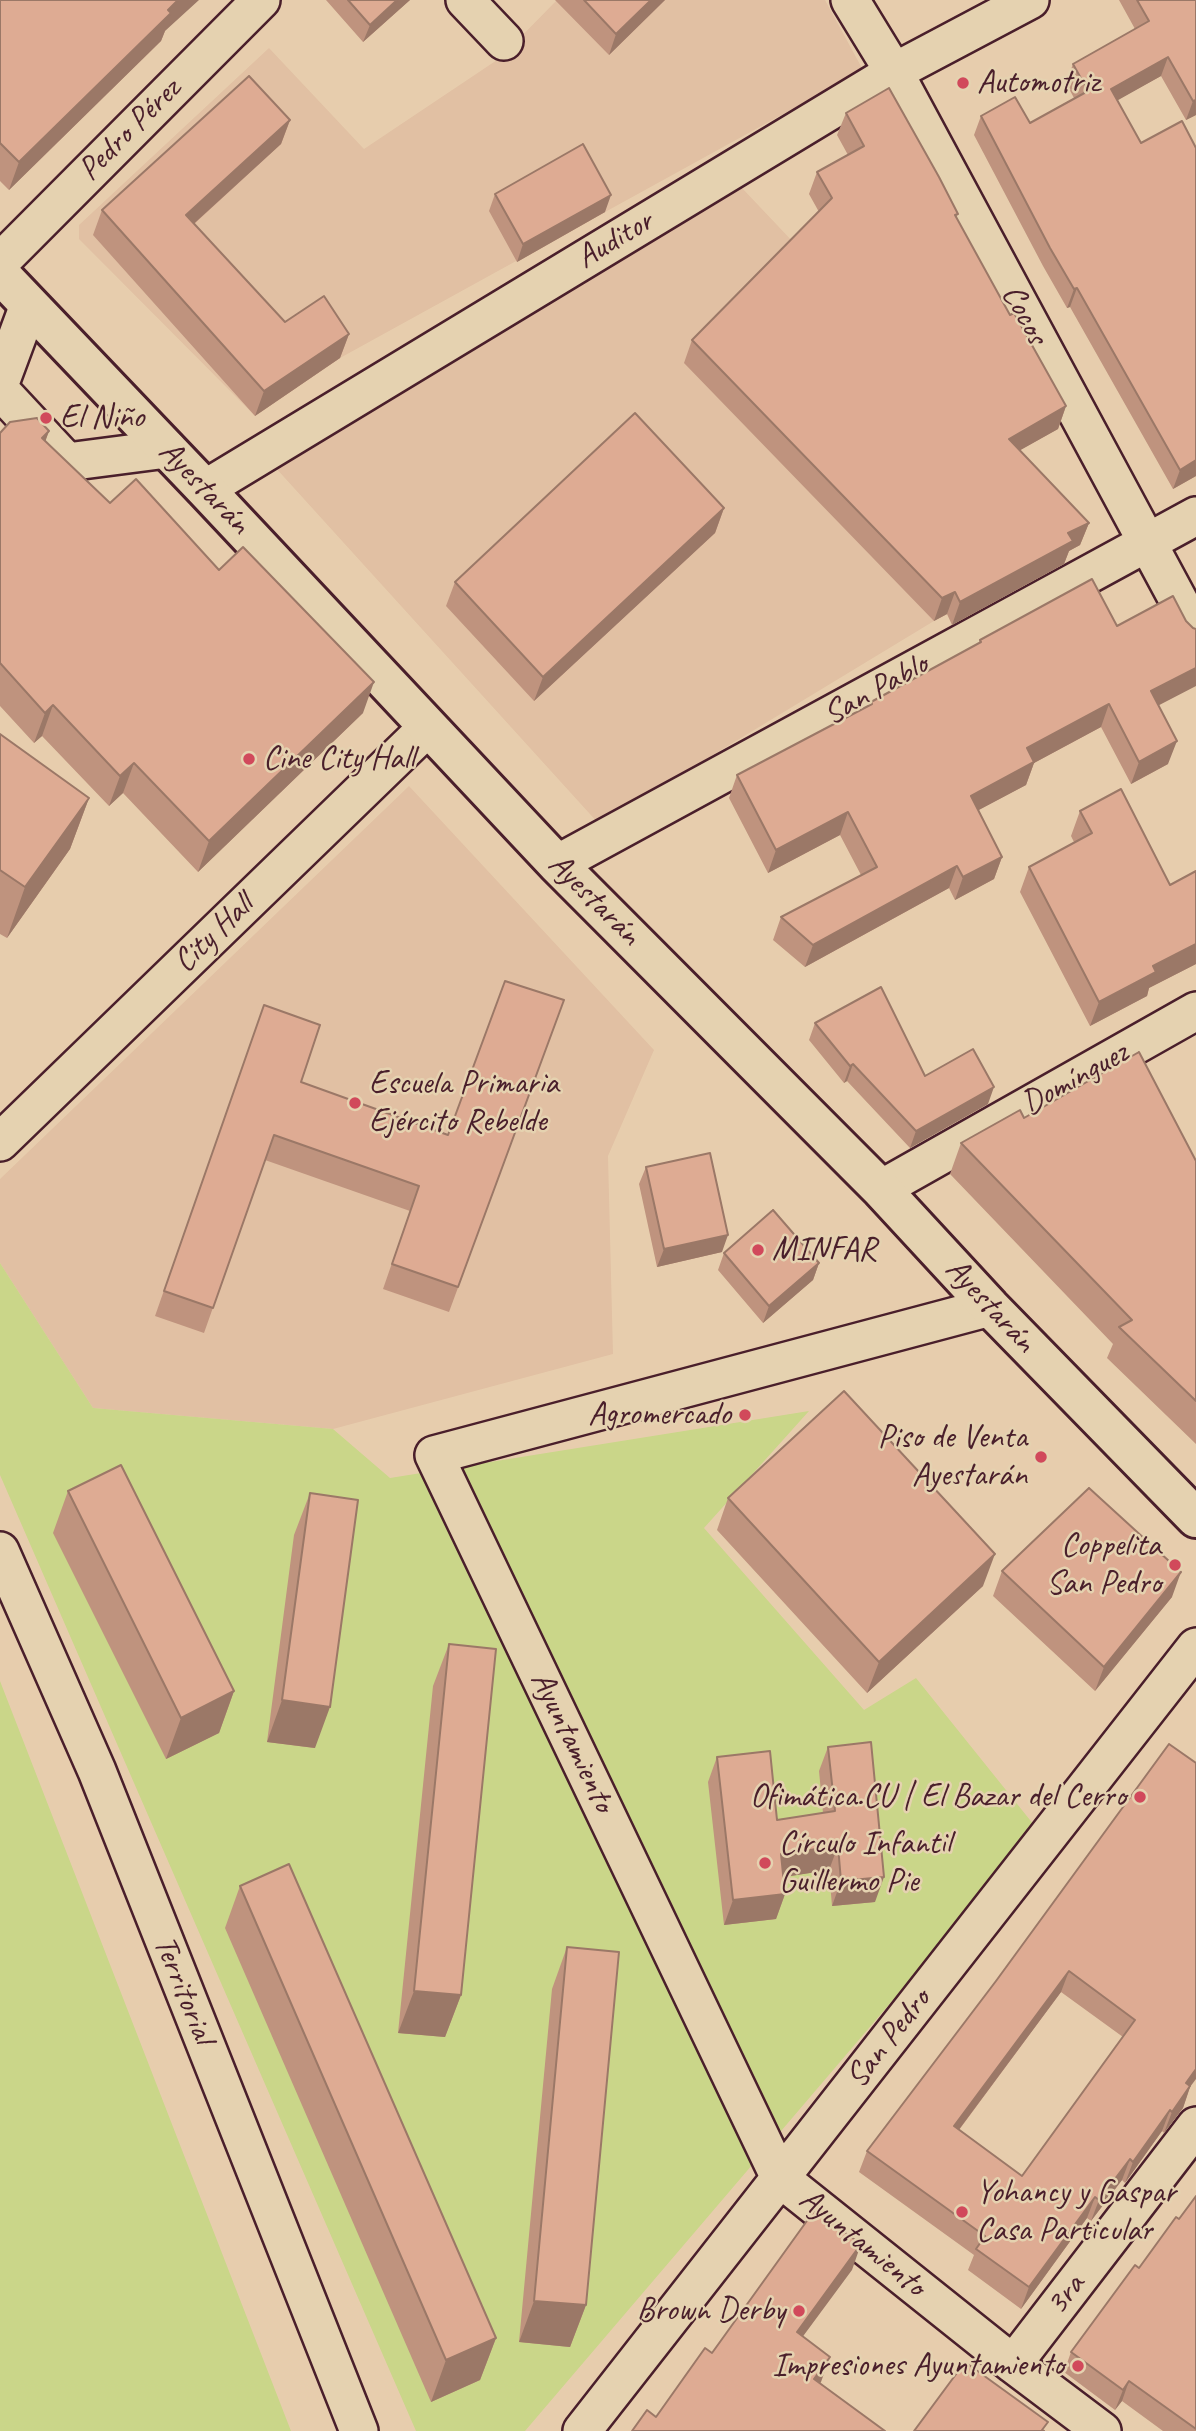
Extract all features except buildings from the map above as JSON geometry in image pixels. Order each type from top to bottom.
[{"type":"main road","name":"Ayestarán","points":[[0,274],[557,864],[881,1189],[990,1307],[1196,1518]]},
{"type":"street","name":"Pedro Pérez","points":[[0,262],[261,0]]},
{"type":"street","points":[[465,0],[504,41]]},
{"type":"street","name":"Cocos","points":[[850,0],[894,72],[1196,633]]},
{"type":"street","name":"Auditor","points":[[205,489],[894,72],[1030,0]]},
{"type":"street","points":[[0,383],[29,305]]},
{"type":"street","points":[[0,390],[66,462],[167,449]]},
{"type":"street","name":"San Pablo","points":[[557,864],[1196,516]]},
{"type":"street","name":"City Hall","points":[[0,1142],[428,727]]},
{"type":"street","name":"Domínguez","points":[[881,1189],[1196,1012]]},
{"type":"street","name":"Ayuntamiento","points":[[990,1307],[434,1455],[780,2178],[1013,2364],[1102,2431]]},
{"type":"street","name":"Territorial","points":[[0,1553],[97,1771],[359,2431]]},
{"type":"street","name":"San Pedro","points":[[582,2431],[1196,1647]]},
{"type":"street","name":"3ra","points":[[1013,2364],[1196,2126]]},
{"type":"shaded area","points":[[557,0],[825,0],[863,70],[340,358],[255,416],[79,239],[79,225],[269,48],[364,149],[500,58]]},
{"type":"shaded area","points":[[742,188],[1080,545],[934,621],[599,824],[274,466]]},
{"type":"shaded area","name":"Escuela Primaria Ejército Rebelde","points":[[409,786],[654,1050],[608,1156],[613,1354],[333,1429],[93,1408],[0,1263],[0,1179]]},
{"type":"green space","points":[[0,1263],[93,1408],[333,1429],[390,1478],[809,1411],[704,1528],[864,1710],[916,1678],[1038,1830],[525,2431],[416,2431],[0,1475]]},
{"type":"green space","points":[[0,1681],[291,2431],[0,2431]]},
{"type":"place","name":"Automotriz","points":[[963,83]]},
{"type":"place","name":"El Niño","points":[[46,418]]},
{"type":"place","name":"Cine City Hall","points":[[249,759]]},
{"type":"place","name":"Escuela Primaria Ejército Rebelde","points":[[355,1103]]},
{"type":"place","name":"MINFAR","points":[[758,1250]]},
{"type":"place","name":"Agromercado","points":[[745,1415]]},
{"type":"place","name":"Piso de Venta Ayestarán","points":[[1041,1457]]},
{"type":"place","name":"Coppelita San Pedro","points":[[1175,1565]]},
{"type":"place","name":"Ofimática.CU | El Bazar del Cerro","points":[[1140,1797]]},
{"type":"place","name":"Círculo Infantil Guillermo Pie","points":[[765,1863]]},
{"type":"place","name":"Yohancy y Gaspar Casa Particular","points":[[962,2212]]},
{"type":"place","name":"Brown Derby","points":[[799,2311]]},
{"type":"place","name":"Impresiones Ayuntamiento","points":[[1078,2366]]}]
